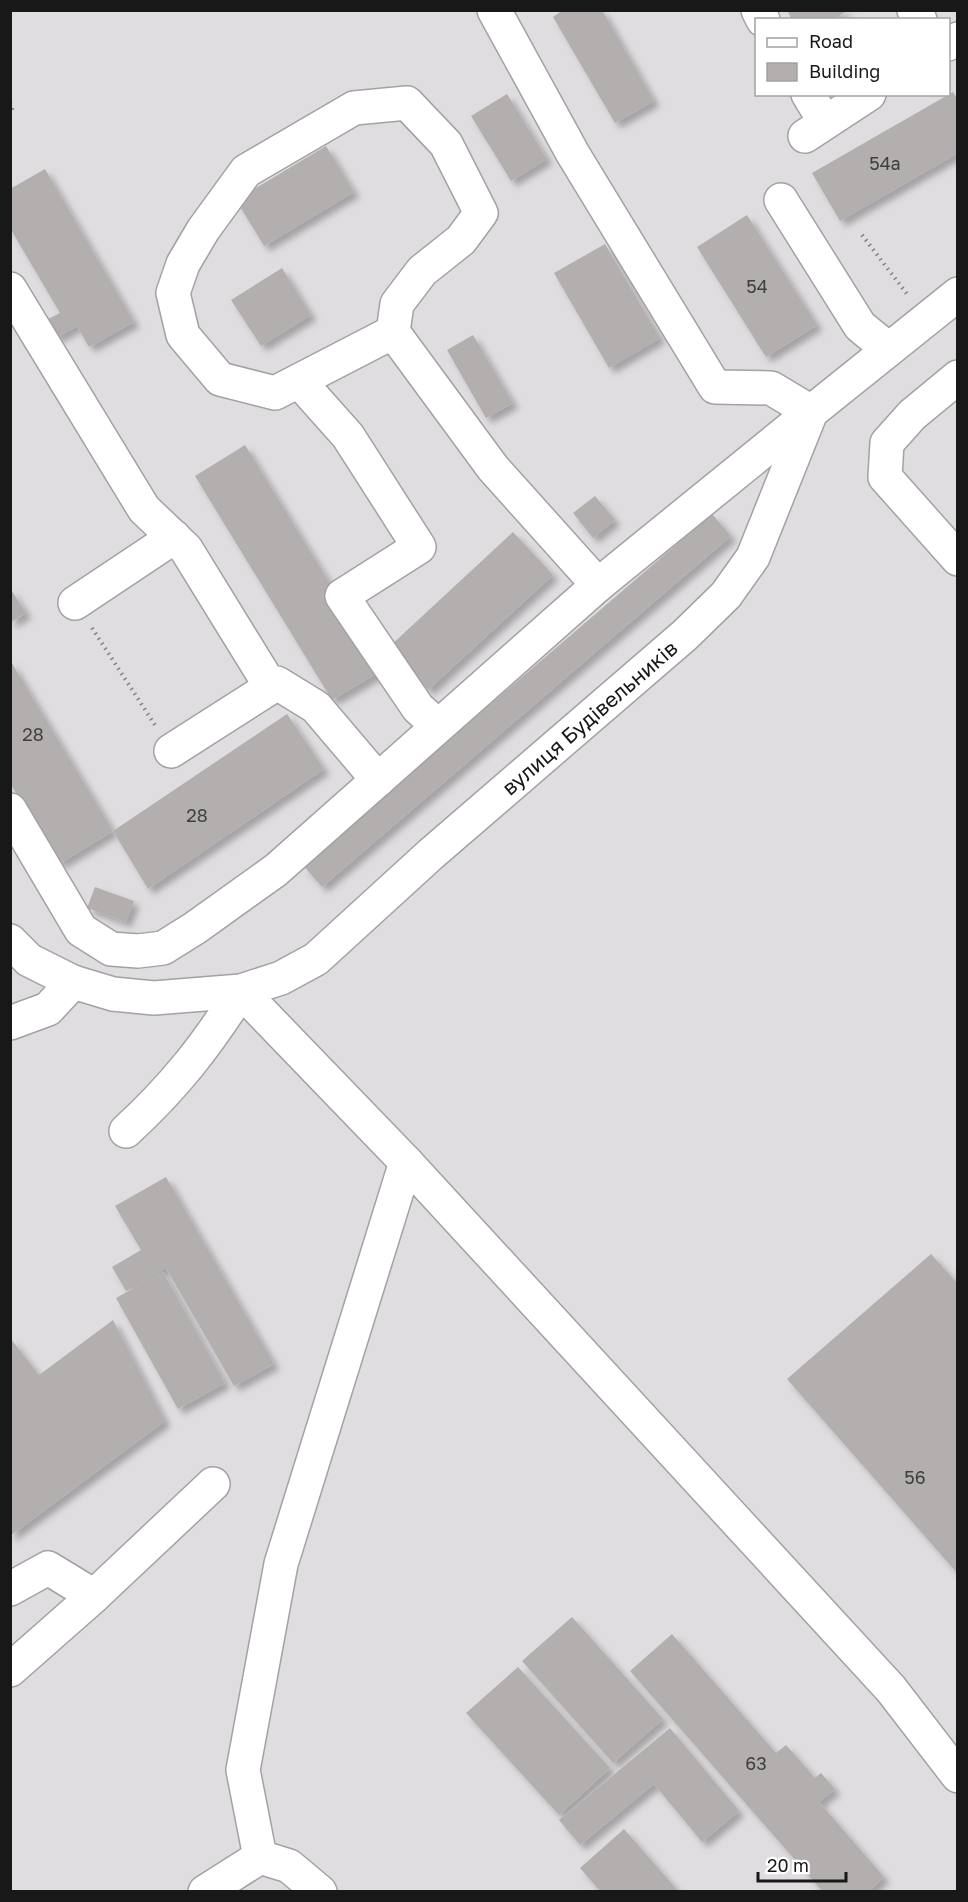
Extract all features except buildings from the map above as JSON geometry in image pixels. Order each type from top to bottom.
[{"type":"street","points":[[10,810],[81,930],[111,949],[138,951],[163,948],[276,870],[437,725],[598,585],[811,412],[771,388],[715,387],[573,154],[494,10]]},
{"type":"street","points":[[808,96],[815,129],[866,96]]},
{"type":"street","points":[[393,332],[275,393],[220,379],[183,335],[173,293],[183,264],[203,230],[246,171],[354,108],[407,103],[446,144],[481,213],[461,240],[422,271],[397,304],[393,332],[494,468],[598,585]]},
{"type":"street","points":[[781,200],[860,327],[888,349]]},
{"type":"street","points":[[10,289],[144,508],[186,549],[271,687]]},
{"type":"street","name":"вулиця Будівельників","points":[[10,941],[29,960],[73,982],[113,994],[154,998],[241,990],[281,978],[316,959],[431,854],[685,635],[726,595],[753,557],[811,412],[957,294]]},
{"type":"street","points":[[957,378],[912,415],[887,443],[885,477],[957,559]]},
{"type":"street","points":[[299,381],[348,436],[419,547],[342,596],[418,708],[437,725]]},
{"type":"street","points":[[75,603],[174,537]]},
{"type":"street","points":[[171,751],[276,683],[316,707],[378,780]]},
{"type":"street","points":[[10,1023],[48,1009],[73,982]]},
{"type":"street","points":[[126,1131],[167,1094],[211,1038],[241,990],[406,1161],[891,1689],[957,1776]]},
{"type":"street","points":[[260,1857],[243,1770],[281,1564],[406,1161]]},
{"type":"street","points":[[10,1670],[94,1596],[213,1484]]},
{"type":"street","points":[[10,1589],[48,1568],[94,1596]]},
{"type":"street","points":[[205,1892],[260,1857],[289,1866],[320,1892]]},
{"type":"path","points":[[10,103],[13,107],[10,113]]},
{"type":"path","points":[[862,235],[926,319]]},
{"type":"path","points":[[75,603],[171,751]]}]
